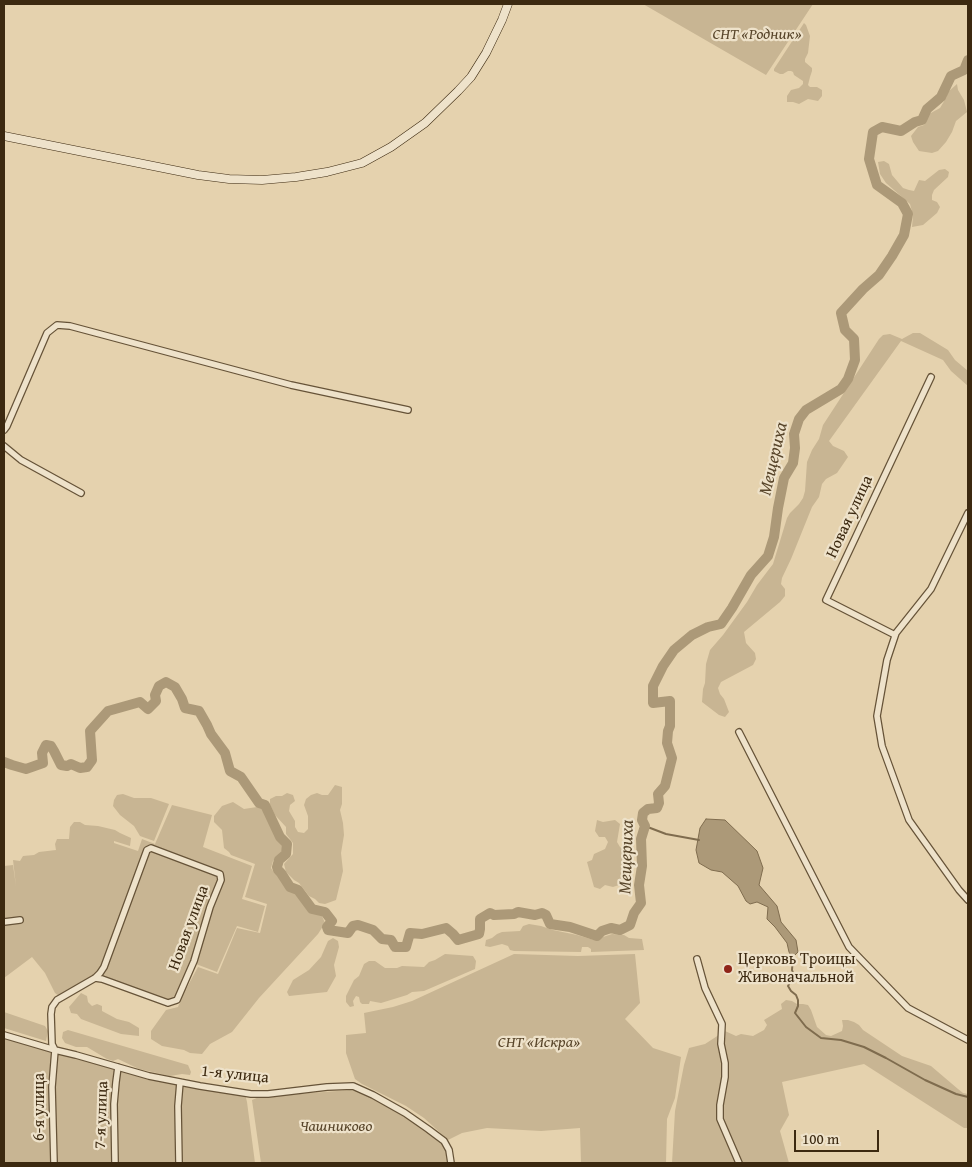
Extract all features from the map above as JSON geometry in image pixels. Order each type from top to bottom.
[{"type":"street","points":[[4,136],[198,175],[229,179],[262,180],[296,177],[327,172],[362,163],[392,147],[425,123],[471,77],[486,53],[508,4]]},
{"type":"street","points":[[4,430],[47,333],[57,325],[70,326],[291,386],[408,410]]},
{"type":"street","name":"Новая улица","points":[[895,635],[826,600],[931,377]]},
{"type":"street","points":[[4,446],[21,460],[80,493]]},
{"type":"street","points":[[968,513],[930,588],[895,635],[887,660],[877,716],[882,746],[909,820],[968,900]]},
{"type":"street","points":[[739,732],[848,947],[908,1008],[968,1040]]},
{"type":"street","name":"Новая улица","points":[[55,1050],[52,1044],[52,1008],[57,1000],[100,974],[111,950],[147,850],[151,848],[220,874],[221,880],[210,907],[194,961],[177,1000],[168,1003],[102,978],[95,978]]},
{"type":"street","points":[[4,922],[20,920]]},
{"type":"street","points":[[697,959],[705,988],[722,1024],[721,1044],[726,1063],[720,1105],[720,1120],[739,1163]]},
{"type":"street","name":"1-я улица","points":[[4,1035],[149,1076],[259,1094],[353,1086],[373,1095],[444,1141],[449,1150],[451,1163]]},
{"type":"street","name":"6-я улица","points":[[54,1163],[52,1087],[55,1050]]},
{"type":"street","name":"7-я улица","points":[[115,1163],[114,1104],[118,1067]]},
{"type":"street","points":[[179,1163],[178,1106],[180,1082]]},
{"type":"green space","name":"СНТ «Родник»","points":[[643,4],[813,4],[766,75]]},
{"type":"green space","points":[[804,23],[810,36],[808,53],[805,59],[805,62],[812,68],[808,85],[822,90],[822,96],[818,101],[808,99],[799,104],[787,102],[787,96],[791,90],[799,88],[803,81],[791,71],[780,74],[774,71],[774,69]]},
{"type":"green space","points":[[957,84],[967,112],[956,121],[946,142],[938,151],[932,153],[919,151],[911,136],[918,127],[924,125],[929,114],[940,108],[948,92]]},
{"type":"green space","points":[[884,161],[889,164],[892,175],[903,188],[914,191],[919,180],[925,181],[939,170],[945,169],[949,172],[948,177],[934,190],[932,195],[932,200],[937,202],[940,207],[937,213],[923,225],[912,227],[913,215],[910,204],[886,183],[880,174],[878,162]]},
{"type":"green space","points":[[913,333],[920,333],[948,350],[955,360],[968,371],[968,386],[951,371],[943,360],[901,341],[829,441],[833,446],[844,451],[848,457],[837,473],[826,479],[822,484],[819,497],[812,507],[782,578],[781,584],[785,589],[785,596],[744,632],[746,643],[755,653],[756,659],[753,665],[721,682],[718,688],[729,712],[725,717],[719,715],[702,702],[706,664],[710,650],[723,635],[773,564],[787,518],[803,498],[807,462],[819,439],[823,425],[879,339],[883,335],[890,334],[902,339]]},
{"type":"green space","points":[[335,785],[342,787],[340,810],[344,835],[341,853],[343,871],[336,900],[325,904],[319,903],[309,896],[299,883],[286,872],[284,864],[293,854],[293,843],[286,834],[286,827],[275,815],[270,805],[270,799],[287,793],[293,795],[295,801],[290,805],[289,811],[295,821],[295,827],[298,832],[304,833],[308,829],[308,816],[304,805],[306,799],[317,793],[328,795]]},
{"type":"green space","points":[[123,794],[134,798],[151,798],[169,804],[154,841],[140,836],[134,826],[120,815],[113,806],[117,795]]},
{"type":"green space","points":[[233,802],[244,809],[257,807],[262,809],[279,839],[284,844],[281,853],[273,861],[271,868],[275,874],[280,876],[287,887],[297,894],[309,911],[322,916],[325,923],[318,934],[259,998],[232,1032],[210,1044],[202,1054],[190,1053],[162,1046],[151,1039],[151,1031],[166,1010],[178,1007],[180,1002],[170,1006],[98,978],[63,999],[55,993],[45,973],[32,957],[4,978],[4,866],[13,865],[16,886],[13,860],[20,861],[23,856],[56,850],[55,844],[57,839],[69,839],[70,827],[74,822],[115,830],[131,838],[130,846],[114,841],[114,843],[138,851],[142,839],[155,844],[172,805],[212,815],[203,847],[252,866],[242,899],[265,906],[258,932],[237,926],[217,972],[196,964],[185,991],[198,967],[218,974],[237,928],[260,933],[267,904],[245,897],[255,864],[231,855],[224,848],[222,830],[214,822],[214,816],[222,806]]},
{"type":"green space","points":[[597,820],[603,822],[615,820],[620,824],[617,842],[629,855],[630,872],[625,883],[613,887],[605,885],[600,889],[594,887],[587,862],[592,860],[594,854],[605,849],[608,842],[605,837],[599,837],[595,831]]},
{"type":"green space","points":[[529,924],[594,940],[612,934],[642,939],[644,950],[591,952],[591,949],[588,947],[582,947],[581,952],[514,951],[502,944],[490,947],[485,946],[486,940],[497,934],[520,931],[523,926]]},
{"type":"green space","points":[[333,938],[338,941],[339,947],[334,965],[336,976],[327,992],[289,996],[287,992],[293,980],[309,970],[321,957],[328,941]]},
{"type":"green space","points":[[445,954],[473,956],[476,961],[475,969],[424,991],[412,992],[381,1003],[370,1001],[369,1004],[362,1004],[359,997],[356,996],[353,1001],[354,1006],[350,1007],[346,1002],[346,996],[354,980],[359,976],[364,964],[369,961],[375,961],[385,968],[402,966],[424,967],[429,962]]},
{"type":"green space","name":"СНТ «Искра»","points":[[514,954],[578,956],[635,954],[640,1003],[625,1019],[653,1048],[681,1057],[675,1098],[667,1119],[666,1163],[581,1163],[580,1128],[541,1131],[487,1128],[462,1133],[448,1140],[424,1118],[406,1106],[355,1079],[346,1053],[346,1035],[366,1033],[364,1013],[412,1001]]},
{"type":"green space","points":[[81,993],[87,996],[88,1002],[92,1006],[97,1004],[102,1006],[102,1011],[139,1028],[139,1036],[121,1034],[81,1019],[77,1014],[71,1013],[69,1007]]},
{"type":"green space","points":[[786,1000],[808,1005],[817,1027],[826,1035],[831,1036],[842,1031],[842,1020],[848,1020],[859,1025],[863,1030],[902,1056],[931,1066],[963,1093],[968,1094],[968,1128],[964,1128],[864,1064],[782,1082],[789,1115],[780,1131],[789,1163],[672,1163],[675,1111],[689,1048],[705,1044],[725,1031],[736,1036],[741,1034],[753,1036],[764,1030],[767,1025],[764,1020],[782,1009],[781,1004]]},
{"type":"green space","points":[[4,1012],[45,1026],[48,1031],[46,1041],[4,1028]]},
{"type":"green space","points":[[68,1030],[188,1065],[191,1072],[190,1075],[170,1076],[139,1069],[118,1059],[113,1061],[107,1059],[87,1047],[76,1047],[65,1043],[62,1038],[63,1032]]},
{"type":"green space","points":[[4,1036],[119,1070],[182,1086],[245,1094],[255,1163],[4,1163]]},
{"type":"green space","name":"Чашниково","points":[[357,1091],[415,1123],[442,1144],[447,1153],[449,1163],[261,1163],[252,1100],[259,1097]]},
{"type":"shaded area","points":[[706,819],[725,820],[757,851],[763,868],[759,885],[777,906],[781,922],[796,940],[798,952],[792,958],[787,943],[767,919],[768,907],[757,902],[750,904],[746,901],[738,886],[722,872],[711,870],[699,863],[696,850],[700,828]]},
{"type":"waterway","name":"Мещериха","points":[[4,762],[26,769],[43,763],[42,753],[46,745],[51,746],[61,765],[67,766],[71,764],[80,768],[87,767],[92,760],[90,731],[108,711],[140,702],[148,709],[156,701],[155,695],[159,686],[166,682],[175,687],[185,708],[199,711],[211,734],[225,753],[230,771],[241,777],[259,803],[265,805],[280,837],[287,844],[286,854],[279,860],[278,870],[290,887],[298,890],[312,909],[325,912],[332,921],[327,927],[328,930],[348,933],[353,926],[358,925],[373,930],[382,939],[391,940],[395,947],[406,947],[410,933],[422,934],[446,928],[458,940],[479,934],[480,919],[490,913],[494,915],[518,912],[535,915],[542,913],[546,915],[550,924],[570,927],[597,936],[602,931],[611,928],[620,930],[630,925],[634,913],[641,903],[639,885],[642,866],[641,839],[645,826],[642,820],[643,813],[648,809],[657,808],[659,803],[658,794],[665,786],[672,758],[667,743],[670,726],[670,701],[653,703],[653,686],[674,650],[692,635],[708,627],[721,624],[751,575],[768,556],[774,537],[784,478],[793,463],[794,434],[799,419],[806,410],[841,389],[848,379],[855,360],[854,339],[845,330],[841,313],[879,275],[892,256],[904,235],[908,214],[902,203],[877,185],[869,159],[873,132],[882,127],[901,131],[922,120],[927,109],[941,97],[951,76],[964,70],[968,60]]},
{"type":"waterway","points":[[645,826],[666,834],[699,840]]},
{"type":"waterway","points":[[793,956],[792,970],[794,976],[788,986],[798,1000],[795,1013],[806,1027],[821,1038],[841,1040],[864,1047],[925,1080],[956,1094],[968,1097]]},
{"type":"place","name":"Церковь Троицы Живоначальной","points":[[728,969]]}]
